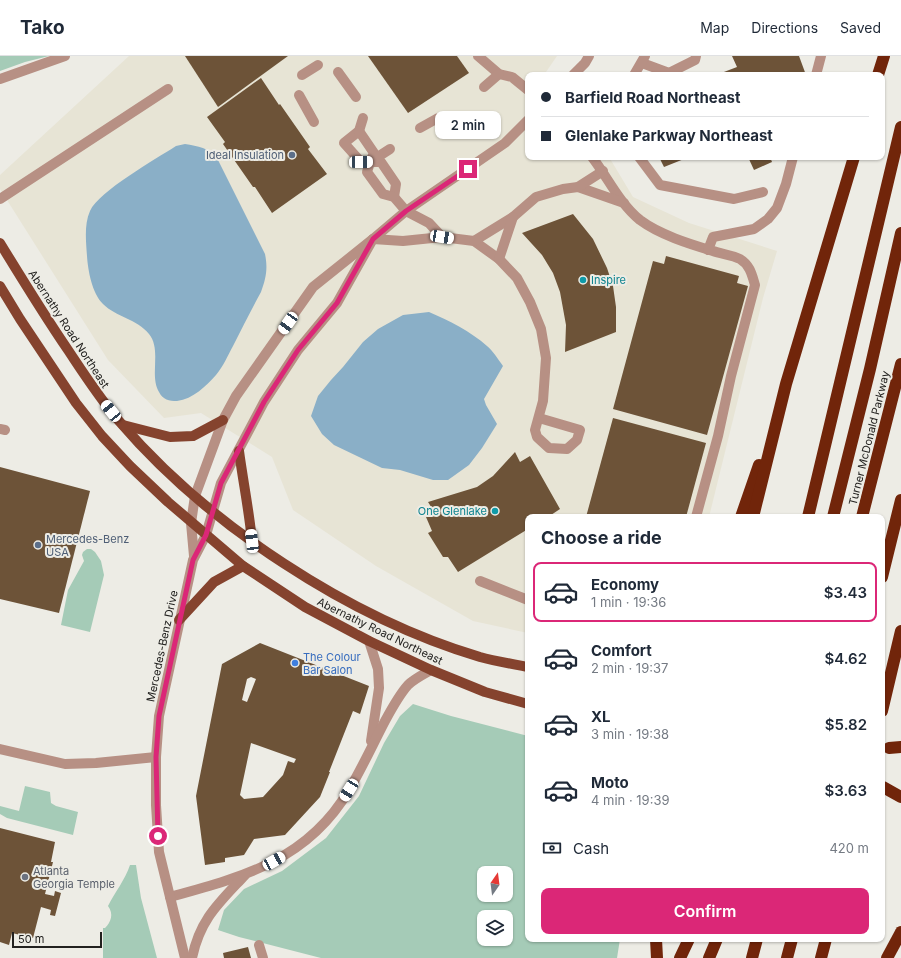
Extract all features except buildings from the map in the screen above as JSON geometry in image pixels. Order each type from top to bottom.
[{"type":"highway","points":[[879,72],[884,56]]},
{"type":"highway","points":[[809,514],[901,127]]},
{"type":"highway","points":[[742,514],[786,384],[853,160]]},
{"type":"highway","points":[[834,514],[870,369],[901,233]]},
{"type":"highway","name":"Turner McDonald Parkway","points":[[863,514],[901,364]]},
{"type":"highway","points":[[754,514],[786,384]]},
{"type":"highway","points":[[885,564],[901,500]]},
{"type":"highway","points":[[885,698],[901,631]]},
{"type":"highway","points":[[885,747],[901,747]]},
{"type":"highway","points":[[885,789],[901,797]]},
{"type":"highway","points":[[887,958],[901,932]]},
{"type":"highway","points":[[656,942],[657,958]]},
{"type":"highway","points":[[680,958],[688,942]]},
{"type":"highway","points":[[709,958],[716,942]]},
{"type":"highway","points":[[752,958],[756,942]]},
{"type":"highway","points":[[787,958],[791,942]]},
{"type":"highway","points":[[821,958],[825,942]]},
{"type":"main road","name":"Abernathy Road Northeast","points":[[0,243],[39,307],[94,390],[123,426],[146,451],[212,511],[252,541],[320,586],[386,620],[440,643],[481,657],[525,666]]},
{"type":"main road","name":"Abernathy Road Northeast","points":[[0,286],[20,319],[76,403],[102,436],[130,466],[168,502],[243,566],[305,607],[369,641],[431,670],[485,692],[525,703]]},
{"type":"main road","points":[[123,426],[170,437],[193,436],[223,420]]},
{"type":"main road","points":[[239,451],[252,541]]},
{"type":"main road","points":[[179,620],[214,582],[243,566]]},
{"type":"main road","points":[[885,747],[901,752]]},
{"type":"main road","points":[[885,788],[901,791]]},
{"type":"street","points":[[0,79],[66,56]]},
{"type":"street","points":[[478,56],[499,74],[512,78],[525,88]]},
{"type":"street","points":[[576,72],[585,63],[589,56]]},
{"type":"street","points":[[671,72],[695,60],[696,56]]},
{"type":"street","points":[[817,72],[821,56]]},
{"type":"street","points":[[636,72],[644,59],[667,72]]},
{"type":"street","points":[[302,75],[318,65]]},
{"type":"street","points":[[338,72],[356,97]]},
{"type":"street","points":[[484,86],[499,74]]},
{"type":"street","points":[[0,199],[168,89]]},
{"type":"street","points":[[299,95],[314,122]]},
{"type":"street","points":[[363,118],[358,131],[344,143],[361,162],[368,167],[383,194],[394,197],[406,211],[429,223],[442,237]]},
{"type":"street","points":[[420,128],[438,118]]},
{"type":"street","name":"Mercedes-Benz Drive","points":[[194,556],[191,523],[196,496],[223,420],[236,396],[313,286],[406,211],[505,143],[525,123]]},
{"type":"street","points":[[358,131],[374,153],[368,167]]},
{"type":"street","points":[[368,167],[390,149]]},
{"type":"street","points":[[594,160],[632,213],[654,230],[708,250],[740,259],[751,270],[755,285],[730,376],[718,436],[697,514]]},
{"type":"street","points":[[641,160],[660,184],[734,199],[763,192]]},
{"type":"street","points":[[708,250],[713,237],[754,229],[768,219],[777,208],[786,184],[792,160]]},
{"type":"street","points":[[368,167],[380,162],[396,184],[394,197]]},
{"type":"street","points":[[474,242],[513,217],[530,201],[563,189],[578,186],[603,171]]},
{"type":"street","points":[[578,186],[624,203]]},
{"type":"street","points":[[500,259],[513,217]]},
{"type":"street","points":[[373,239],[403,241],[442,237],[474,242],[500,259],[517,278],[530,302],[541,329],[546,358],[543,401],[539,418]]},
{"type":"street","name":"Mercedes-Benz Drive","points":[[185,958],[159,852],[156,805],[156,757],[159,716],[194,556],[206,535],[221,483],[264,402],[298,350],[337,303],[373,239]]},
{"type":"street","points":[[480,581],[525,599]]},
{"type":"street","points":[[369,641],[378,669],[379,688],[370,749]]},
{"type":"street","points":[[170,897],[215,885],[247,874],[285,855],[305,842],[322,826],[349,790],[395,702],[408,684],[431,670]]},
{"type":"street","points":[[0,749],[65,764],[96,763],[156,757]]},
{"type":"street","points":[[192,958],[197,939],[204,923],[221,900],[247,874]]},
{"type":"street","points":[[259,945],[263,958]]},
{"type":"shaded area","points":[[129,56],[557,56],[546,72],[525,72],[525,160],[611,160],[633,197],[689,223],[777,251],[763,298],[710,514],[525,514],[525,632],[473,621],[376,566],[293,510],[272,457],[201,413],[164,418],[108,360],[0,189],[0,175]]},
{"type":"green space","points":[[0,56],[49,56],[25,62],[0,71]]},
{"type":"green space","points":[[87,549],[91,549],[95,552],[101,561],[104,575],[90,632],[61,625],[68,590],[84,561],[82,555],[83,552]]},
{"type":"green space","points":[[413,704],[451,716],[525,735],[525,942],[620,942],[617,958],[321,958],[239,937],[218,930],[224,910],[244,889],[282,871],[326,838],[359,796],[384,743],[400,716]]},
{"type":"green space","points":[[25,786],[50,792],[51,803],[56,806],[78,812],[73,835],[7,818],[0,814],[0,806],[19,811]]},
{"type":"green space","points":[[130,865],[136,865],[141,898],[157,958],[103,958],[103,928],[107,926],[111,918],[111,912],[108,906]]},
{"type":"water","points":[[185,144],[207,150],[217,158],[265,254],[266,269],[261,292],[219,372],[194,395],[183,400],[174,401],[166,400],[162,397],[156,385],[155,347],[149,334],[133,321],[108,308],[96,294],[91,282],[88,268],[86,233],[90,211],[95,203],[104,194],[176,146]]},
{"type":"water","points":[[429,312],[474,336],[489,348],[503,366],[484,399],[497,424],[469,465],[448,480],[433,480],[400,470],[382,468],[334,445],[322,434],[311,416],[318,396],[363,342],[378,329],[403,315]]},
{"type":"place","name":"Ideal Insulation","points":[[292,155]]},
{"type":"place","name":"Inspire","points":[[583,280]]},
{"type":"place","name":"One Glenlake","points":[[495,511]]},
{"type":"place","name":"Mercedes-Benz USA","points":[[38,545]]},
{"type":"place","name":"The Colour Bar Salon","points":[[295,663]]},
{"type":"place","name":"Atlanta Georgia Temple","points":[[25,877]]},
{"type":"route","points":[[158,836],[156,805],[156,757],[159,716],[194,556],[206,535],[221,483],[264,402],[298,350],[337,303],[373,239],[406,211],[468,169]]}]
